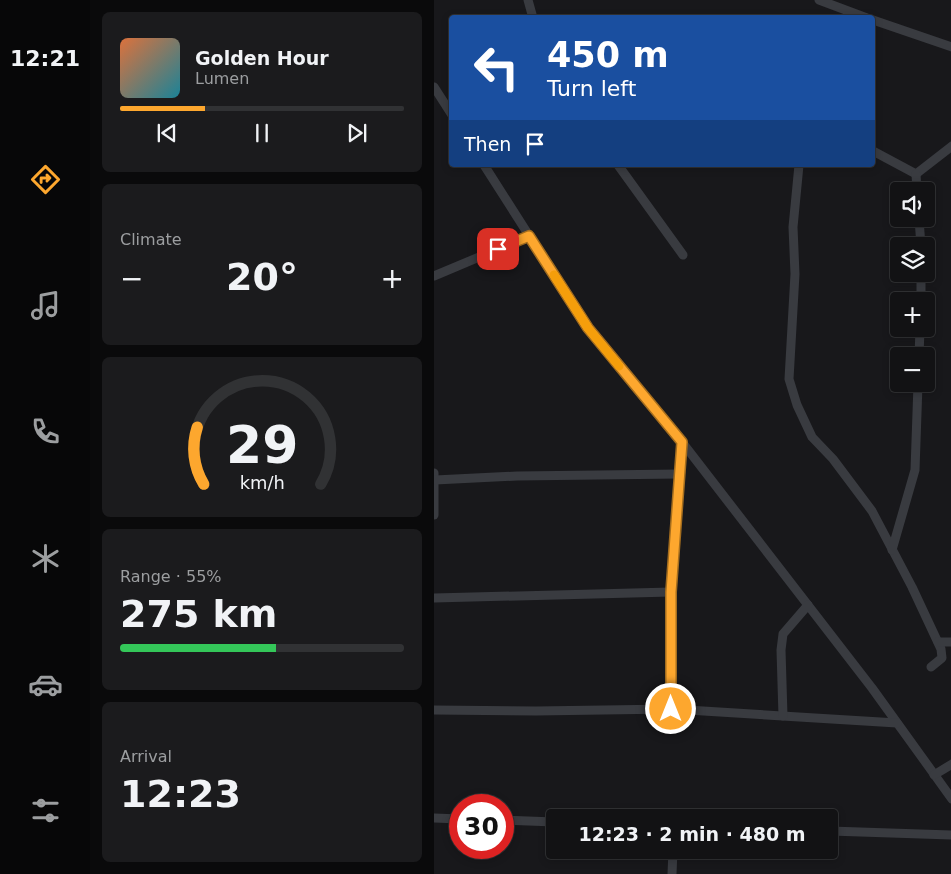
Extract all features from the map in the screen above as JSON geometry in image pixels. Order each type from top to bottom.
[{"type":"street","points":[[528,0],[532,15]]},
{"type":"street","points":[[819,0],[859,15]]},
{"type":"street","points":[[875,21],[951,47]]},
{"type":"street","points":[[434,87],[449,110]]},
{"type":"street","points":[[916,174],[951,146]]},
{"type":"street","points":[[875,153],[916,174]]},
{"type":"street","points":[[485,167],[588,328],[682,442],[808,605],[897,723],[951,799]]},
{"type":"street","points":[[619,167],[683,255]]},
{"type":"street","points":[[799,167],[793,227],[795,274],[789,379],[797,405],[812,437],[833,459],[872,511],[946,657],[931,667]]},
{"type":"street","points":[[916,174],[916,182]]},
{"type":"street","points":[[434,276],[529,236]]},
{"type":"street","points":[[892,550],[915,470],[918,392]]},
{"type":"street","points":[[671,709],[671,592],[682,442]]},
{"type":"street","points":[[434,473],[434,515]]},
{"type":"street","points":[[434,480],[526,476],[680,474]]},
{"type":"street","points":[[434,598],[671,592]]},
{"type":"street","points":[[783,716],[781,650],[783,634],[808,605]]},
{"type":"street","points":[[938,642],[951,642]]},
{"type":"street","points":[[434,710],[671,709],[897,723]]},
{"type":"street","points":[[934,775],[951,764]]},
{"type":"street","points":[[434,818],[449,819]]},
{"type":"street","points":[[514,820],[546,822]]},
{"type":"street","points":[[838,830],[951,835]]},
{"type":"street","points":[[672,874],[673,859]]},
{"type":"slow traffic","points":[[554,275],[588,328],[619,366]]},
{"type":"route","points":[[498,249],[529,236],[588,328],[682,442],[671,592],[671,709]]}]
